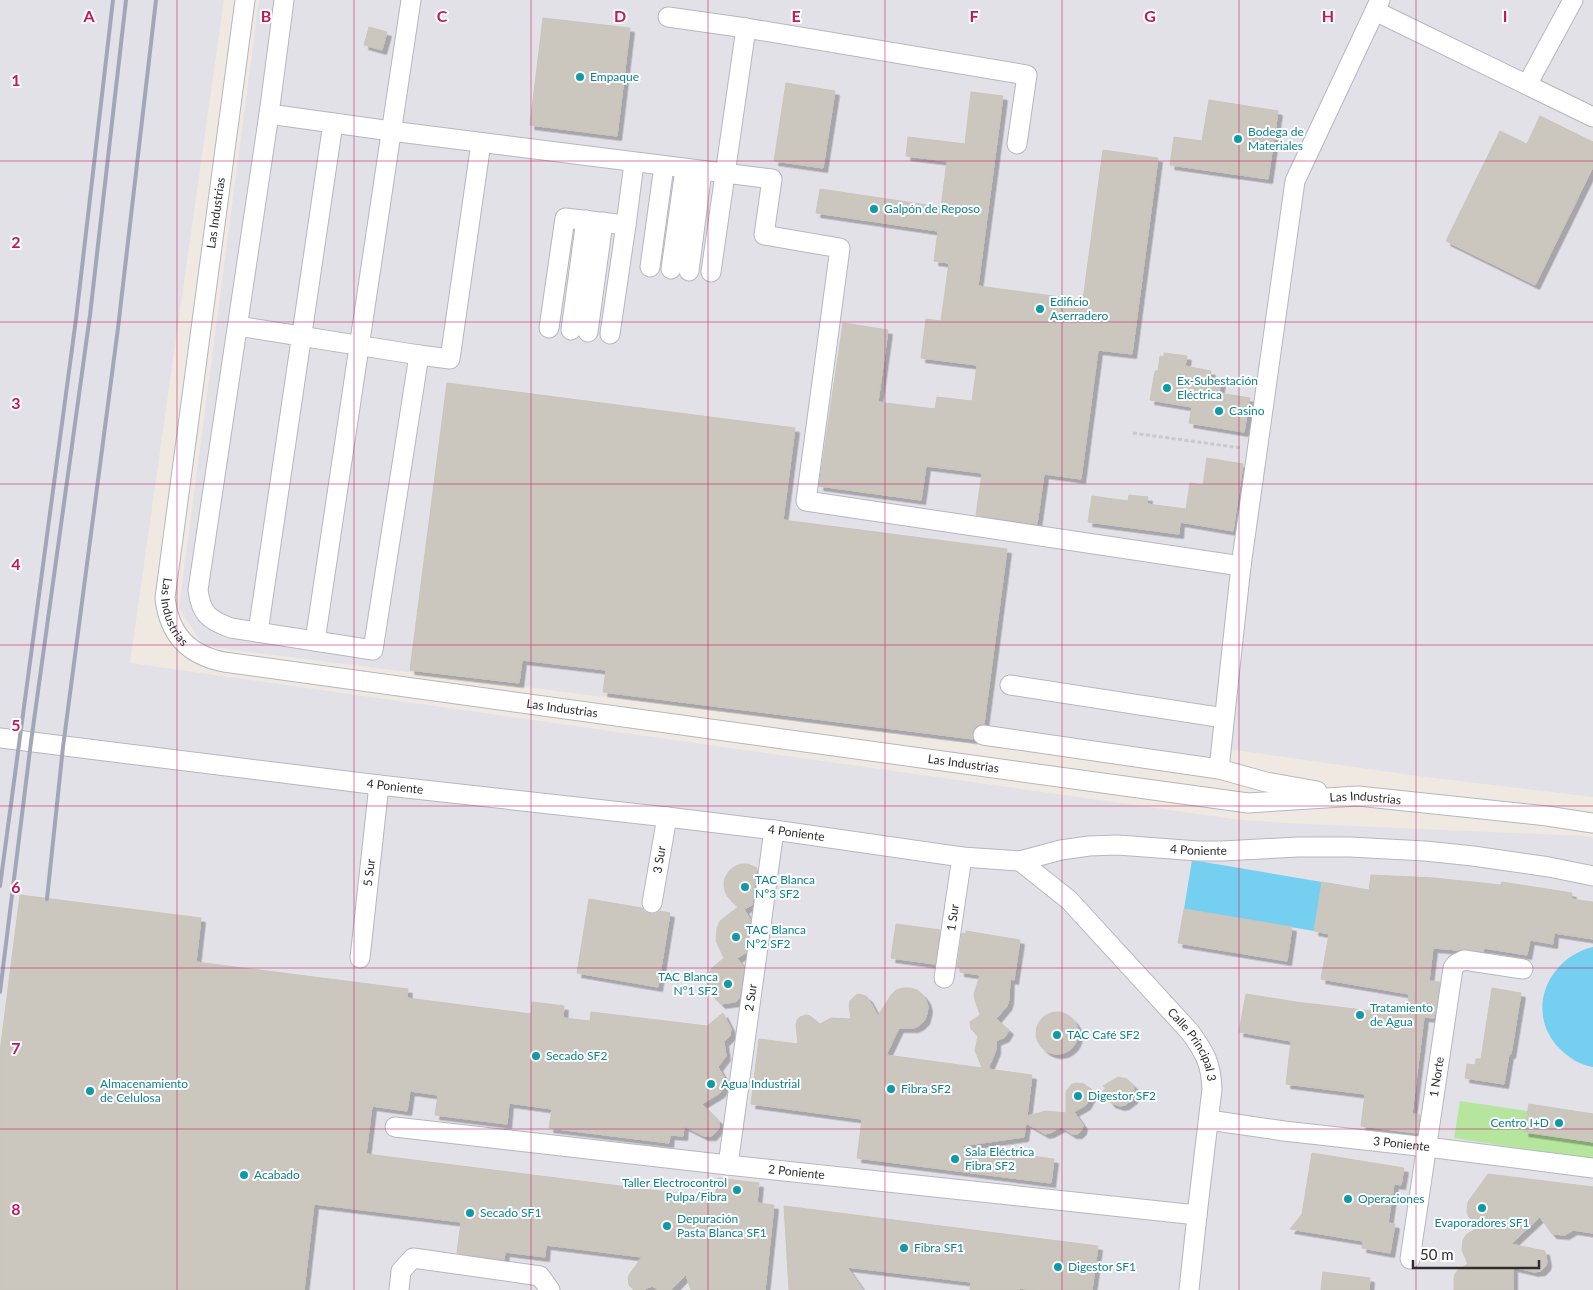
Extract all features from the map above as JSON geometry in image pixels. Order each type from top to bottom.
[{"type":"street","name":"Las Industrias","points":[[245,0],[166,586],[165,598],[169,621],[181,640],[190,649],[200,655],[224,662],[1248,802],[1358,796],[1547,816],[1593,823]]},
{"type":"street","points":[[284,0],[269,114],[198,590],[199,601],[203,611],[210,619],[231,628],[373,650],[419,355]]},
{"type":"street","points":[[315,641],[411,0]]},
{"type":"street","points":[[1527,85],[1574,0]]},
{"type":"street","points":[[1219,769],[1241,566],[1294,182],[1377,6],[1527,85],[1593,117]]},
{"type":"street","points":[[668,17],[746,28],[1027,75],[1017,144]]},
{"type":"street","points":[[711,272],[746,28]]},
{"type":"street","points":[[269,114],[391,132],[772,180],[764,235],[840,248],[806,501],[1241,566]]},
{"type":"street","points":[[258,632],[333,123]]},
{"type":"street","points":[[238,326],[450,359],[481,143]]},
{"type":"street","points":[[610,334],[634,163]]},
{"type":"street","points":[[650,267],[664,166]]},
{"type":"street","points":[[680,270],[694,170]]},
{"type":"street","points":[[549,328],[565,218],[626,225]]},
{"type":"street","points":[[579,331],[594,221]]},
{"type":"street","points":[[1010,685],[1224,718]]},
{"type":"street","points":[[984,735],[1219,769],[1296,788],[1358,796]]},
{"type":"street","name":"4 Poniente","points":[[0,738],[379,785],[774,830],[962,857],[1020,860],[1061,850],[1108,845],[1146,846],[1198,851],[1298,846],[1350,846],[1473,856],[1549,867],[1593,876]]},
{"type":"street","name":"5 Sur","points":[[360,958],[379,785]]},
{"type":"street","name":"3 Sur","points":[[652,903],[666,817]]},
{"type":"street","name":"2 Sur","points":[[728,1165],[774,830]]},
{"type":"street","name":"1 Sur","points":[[944,978],[962,857]]},
{"type":"street","name":"Calle Principal 3","points":[[1020,860],[1069,900],[1190,1032],[1203,1050],[1211,1071],[1212,1089],[1189,1290]]},
{"type":"street","name":"1 Norte","points":[[1410,1259],[1453,968],[1464,960],[1523,969]]},
{"type":"street","name":"3 Poniente","points":[[1209,1120],[1284,1131],[1593,1168]]},
{"type":"street","name":"2 Poniente","points":[[395,1127],[1197,1215]]},
{"type":"street","points":[[399,1290],[401,1271],[413,1258],[540,1276],[551,1290]]},
{"type":"path","points":[[1133,433],[1257,450]]},
{"type":"shaded area","points":[[0,0],[224,0],[130,663],[1233,819],[1585,836],[1593,838],[1593,1290],[0,1290]]},
{"type":"shaded area","points":[[259,0],[1593,0],[1593,797],[1418,776],[1227,749],[1223,776],[204,646],[179,608]]},
{"type":"green space","points":[[1460,1101],[1528,1111],[1525,1132],[1593,1142],[1593,1160],[1454,1138]]},
{"type":"water","points":[[1192,860],[1322,882],[1314,931],[1184,909]]},
{"type":"water","points":[[1593,947],[1593,1067],[1575,1061],[1560,1049],[1549,1035],[1543,1019],[1542,1004],[1546,989],[1553,975],[1563,963],[1577,953]]},
{"type":"building","name":"Empaque","points":[[543,18],[630,28],[617,136],[530,125]]},
{"type":"building","points":[[369,27],[387,32],[382,50],[364,45]]},
{"type":"building","points":[[786,83],[835,91],[823,168],[774,161]]},
{"type":"building","name":"Edificio Aserradero","points":[[971,92],[1003,96],[978,286],[1083,300],[1103,150],[1158,158],[1132,354],[1098,350],[1081,479],[1044,474],[1037,524],[976,515],[982,473],[926,466],[921,500],[819,486],[843,323],[888,330],[878,402],[935,409],[937,397],[972,401],[977,365],[921,358],[926,319],[941,321],[949,263],[934,261],[938,231],[816,213],[820,189],[941,207],[947,161],[906,156],[908,137],[965,144]]},
{"type":"building","name":"Bodega de Materiales","points":[[1209,100],[1278,111],[1268,179],[1170,165],[1174,137],[1202,141]]},
{"type":"building","points":[[1540,116],[1593,142],[1593,167],[1535,285],[1446,241],[1500,131],[1527,144]]},
{"type":"building","points":[[1164,353],[1187,356],[1185,366],[1211,371],[1210,379],[1221,381],[1219,393],[1250,398],[1244,432],[1189,423],[1192,407],[1150,400],[1155,371],[1158,371],[1160,356],[1164,357]]},
{"type":"building","points":[[447,383],[795,428],[783,520],[1007,549],[984,724],[974,728],[973,739],[603,692],[606,670],[522,660],[519,683],[410,670]]},
{"type":"building","points":[[1207,458],[1243,464],[1233,531],[1180,522],[1179,534],[1088,522],[1092,496],[1128,501],[1129,495],[1148,497],[1147,504],[1186,509],[1190,483],[1203,485]]},
{"type":"building","points":[[741,864],[748,864],[757,868],[752,905],[744,909],[750,919],[746,953],[737,958],[744,968],[739,999],[735,1002],[721,1004],[711,994],[707,982],[708,975],[712,968],[724,958],[716,941],[717,928],[720,921],[738,907],[725,891],[725,878],[729,871]]},
{"type":"building","points":[[1371,875],[1434,878],[1501,885],[1502,882],[1572,893],[1571,899],[1593,902],[1593,939],[1554,933],[1553,944],[1530,940],[1527,955],[1484,948],[1483,952],[1466,949],[1433,948],[1429,981],[1440,982],[1434,1018],[1424,1017],[1412,1114],[1420,1115],[1417,1133],[1361,1126],[1365,1094],[1286,1084],[1291,1041],[1239,1032],[1246,994],[1406,1015],[1409,994],[1321,979],[1329,934],[1314,931],[1322,882],[1369,890]]},
{"type":"building","points":[[20,895],[201,918],[196,962],[408,989],[407,998],[531,1014],[532,1002],[564,1006],[563,1018],[590,1021],[591,1012],[707,1026],[723,1013],[731,1029],[730,1036],[724,1042],[726,1056],[718,1067],[724,1077],[725,1085],[720,1093],[702,1104],[719,1121],[719,1128],[712,1136],[704,1136],[684,1126],[683,1136],[670,1135],[669,1143],[549,1128],[552,1109],[509,1103],[507,1124],[435,1115],[438,1095],[410,1091],[407,1111],[372,1106],[366,1154],[715,1198],[718,1178],[759,1183],[757,1203],[774,1205],[765,1290],[691,1290],[686,1275],[671,1290],[659,1290],[652,1286],[642,1290],[634,1290],[629,1285],[628,1278],[642,1257],[546,1245],[545,1257],[505,1252],[504,1260],[457,1253],[461,1222],[314,1204],[304,1290],[0,1290],[0,1052]]},
{"type":"building","points":[[589,899],[642,908],[645,912],[651,914],[660,911],[670,913],[658,987],[577,973]]},
{"type":"building","points":[[1184,909],[1292,927],[1287,961],[1178,943]]},
{"type":"building","points":[[896,924],[940,930],[935,964],[891,958]]},
{"type":"building","points":[[966,931],[1020,940],[1014,980],[1010,979],[1009,1000],[1007,1006],[996,1019],[1009,1030],[1005,1037],[996,1041],[996,1050],[988,1069],[1032,1075],[1027,1116],[1046,1111],[1066,1113],[1066,1093],[1072,1084],[1084,1084],[1094,1091],[1086,1105],[1074,1112],[1083,1125],[1082,1130],[1078,1134],[1072,1134],[1061,1127],[1045,1134],[1026,1123],[1024,1137],[960,1147],[1054,1159],[1051,1183],[857,1158],[862,1119],[751,1104],[759,1039],[798,1044],[796,1026],[797,1020],[800,1017],[810,1016],[820,1024],[831,1018],[851,1019],[850,1001],[858,994],[868,998],[878,1016],[896,990],[910,988],[917,990],[926,1000],[928,1007],[925,1020],[914,1028],[899,1028],[886,1055],[982,1068],[975,1050],[978,1036],[971,1029],[970,1022],[980,1015],[974,994],[980,975],[960,972],[960,968],[957,967],[962,933],[966,934]]},
{"type":"building","points":[[1492,988],[1521,993],[1504,1084],[1465,1078],[1467,1064],[1475,1065],[1476,1059],[1481,1059]]},
{"type":"building","name":"TAC Café SF2","points":[[1061,1012],[1069,1015],[1075,1021],[1078,1033],[1075,1045],[1069,1051],[1053,1054],[1045,1051],[1039,1045],[1036,1029],[1039,1021],[1045,1015]]},
{"type":"building","points":[[1118,1077],[1127,1079],[1134,1089],[1133,1099],[1120,1106],[1111,1103],[1102,1092],[1106,1088],[1103,1086]]},
{"type":"building","name":"Centro I+D","points":[[1529,1104],[1593,1114],[1593,1142],[1524,1132]]},
{"type":"building","name":"Operaciones","points":[[1312,1153],[1404,1168],[1401,1185],[1394,1184],[1388,1223],[1395,1224],[1390,1253],[1362,1248],[1363,1241],[1290,1229],[1302,1214]]},
{"type":"building","points":[[1488,1174],[1593,1187],[1593,1233],[1573,1230],[1565,1235],[1552,1234],[1540,1217],[1511,1244],[1545,1251],[1547,1262],[1541,1271],[1534,1272],[1513,1267],[1513,1290],[1454,1290],[1455,1274],[1468,1264],[1462,1250],[1463,1240],[1466,1235],[1478,1227],[1467,1212],[1468,1202]]},
{"type":"building","name":"Fibra SF1","points":[[784,1206],[1098,1246],[1092,1290],[1036,1290],[1019,1288],[1019,1290],[970,1290],[971,1282],[847,1267],[863,1290],[789,1290]]},
{"type":"building","points":[[1323,1272],[1370,1278],[1369,1290],[1321,1290]]},
{"type":"railway","points":[[0,886],[76,319],[113,0]]},
{"type":"railway","points":[[0,992],[31,742],[90,315],[126,0]]},
{"type":"railway","points":[[47,899],[63,747],[118,328],[156,0]]},
{"type":"place","name":"Empaque","points":[[580,77]]},
{"type":"place","name":"Bodega de Materiales","points":[[1238,139]]},
{"type":"place","name":"Galpón de Reposo","points":[[874,209]]},
{"type":"place","name":"Edificio Aserradero","points":[[1040,309]]},
{"type":"place","name":"Ex-Subestación Eléctrica","points":[[1167,388]]},
{"type":"place","name":"Casino","points":[[1219,411]]},
{"type":"place","name":"TAC Blanca N°3 SF2","points":[[745,887]]},
{"type":"place","name":"TAC Blanca N°2 SF2","points":[[736,937]]},
{"type":"place","name":"TAC Blanca N°1 SF2","points":[[728,984]]},
{"type":"place","name":"Tratamiento de Agua","points":[[1360,1015]]},
{"type":"place","name":"TAC Café SF2","points":[[1057,1035]]},
{"type":"place","name":"Secado SF2","points":[[536,1056]]},
{"type":"place","name":"Agua Industrial","points":[[711,1084]]},
{"type":"place","name":"Fibra SF2","points":[[891,1089]]},
{"type":"place","name":"Almacenamiento de Celulosa","points":[[90,1091]]},
{"type":"place","name":"Digestor SF2","points":[[1078,1096]]},
{"type":"place","name":"Centro I+D","points":[[1559,1123]]},
{"type":"place","name":"Sala Eléctrica Fibra SF2","points":[[955,1159]]},
{"type":"place","name":"Acabado","points":[[244,1175]]},
{"type":"place","name":"Taller Electrocontrol Pulpa/Fibra","points":[[737,1190]]},
{"type":"place","name":"Operaciones","points":[[1348,1199]]},
{"type":"place","name":"Evaporadores SF1","points":[[1482,1208]]},
{"type":"place","name":"Secado SF1","points":[[470,1213]]},
{"type":"place","name":"Depuración Pasta Blanca SF1","points":[[667,1226]]},
{"type":"place","name":"Fibra SF1","points":[[904,1248]]},
{"type":"place","name":"Digestor SF1","points":[[1058,1267]]}]
